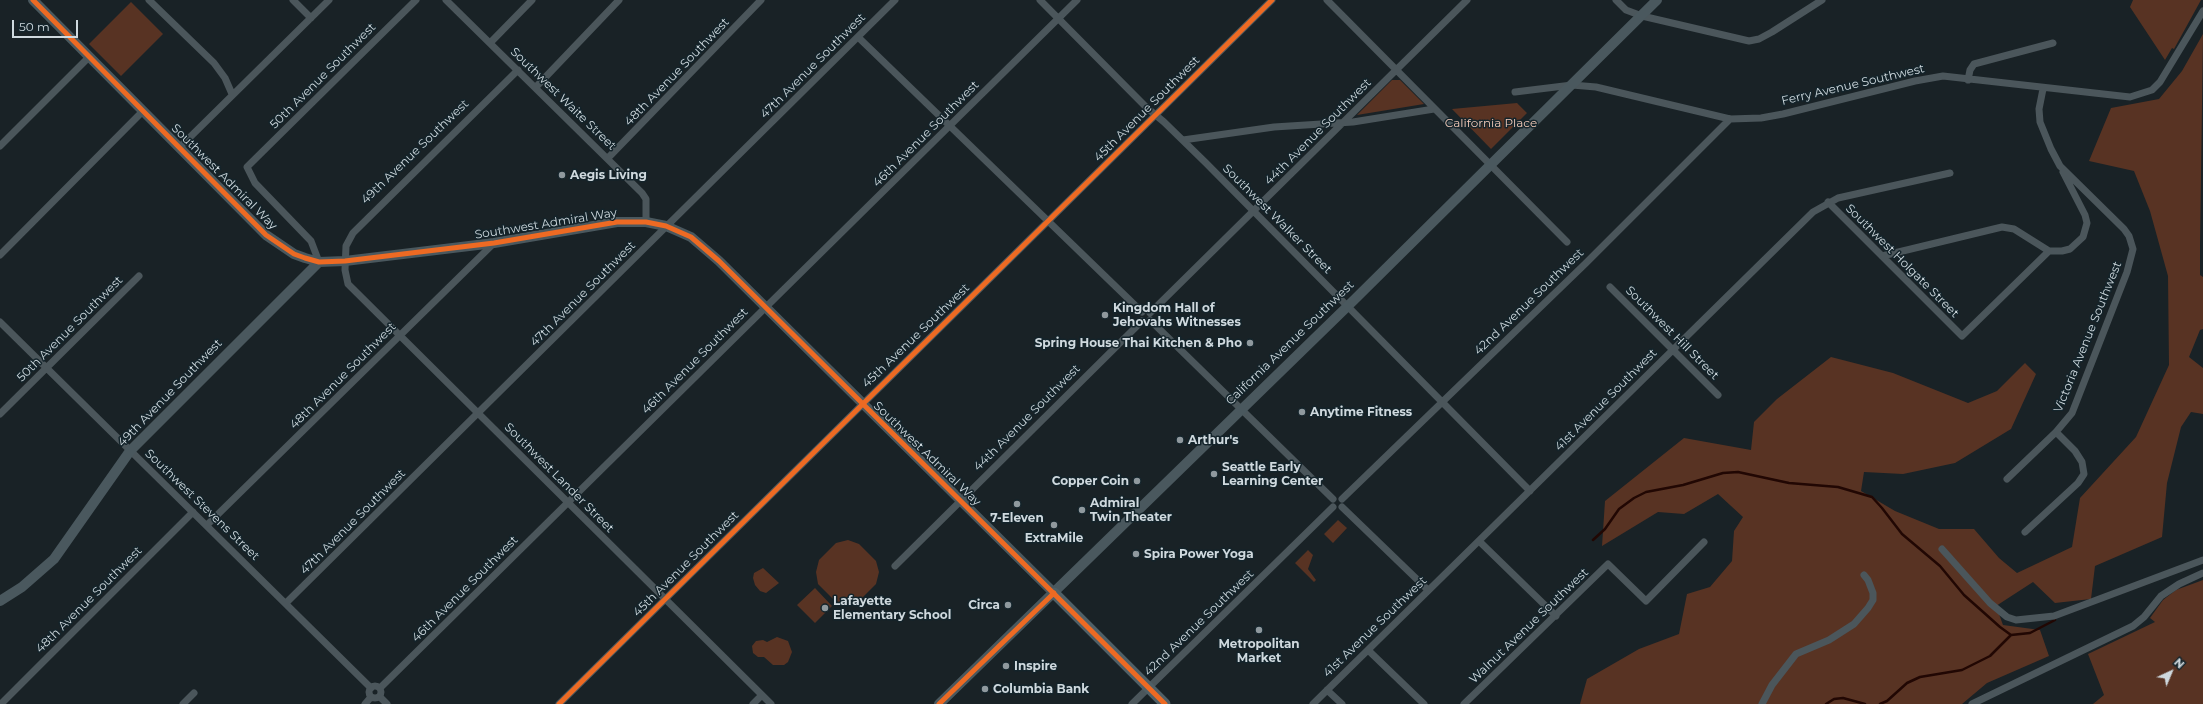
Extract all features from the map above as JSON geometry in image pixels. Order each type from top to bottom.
[{"type":"main road","name":"Southwest Admiral Way","points":[[32,0],[266,235],[294,254],[319,262],[345,261],[494,243],[612,223],[646,222],[666,226],[691,238],[701,245],[766,307],[861,404],[960,500],[1165,704]]},
{"type":"main road","name":"California Avenue Southwest","points":[[938,704],[1054,593],[1658,0]]},
{"type":"main road","name":"49th Avenue Southwest","points":[[0,601],[22,587],[54,559],[130,451],[319,262]]},
{"type":"street","points":[[149,0],[214,63],[225,78],[232,94]]},
{"type":"street","points":[[293,0],[311,18]]},
{"type":"street","points":[[180,147],[232,94],[329,0]]},
{"type":"street","name":"50th Avenue Southwest","points":[[319,262],[311,241],[255,183],[246,169],[416,0]]},
{"type":"street","name":"Southwest Waite Street","points":[[446,0],[608,158],[646,199],[646,222]]},
{"type":"street","points":[[490,43],[532,0]]},
{"type":"street","points":[[536,87],[619,0]]},
{"type":"street","name":"48th Avenue Southwest","points":[[608,158],[761,0]]},
{"type":"street","name":"47th Avenue Southwest","points":[[286,603],[895,0]]},
{"type":"street","name":"Southwest Walker Street","points":[[1040,0],[1147,109],[1183,140],[1530,491]]},
{"type":"street","name":"46th Avenue Southwest","points":[[380,688],[1077,0]]},
{"type":"street","name":"45th Avenue Southwest","points":[[559,704],[861,404],[1272,0]]},
{"type":"street","points":[[1327,0],[1566,242]]},
{"type":"street","name":"44th Avenue Southwest","points":[[1150,316],[1253,211],[1466,0]]},
{"type":"street","points":[[1616,0],[1626,10],[1642,16],[1749,41],[1759,39],[1772,32],[1822,0]]},
{"type":"street","name":"Ferry Avenue Southwest","points":[[1515,92],[1572,85],[1596,87],[1730,119],[1760,118],[1783,114],[1915,81],[1943,76],[2130,97],[2152,90],[2168,73],[2203,11]]},
{"type":"street","points":[[858,37],[1049,220],[1142,312],[1146,311],[1333,499]]},
{"type":"street","points":[[1968,80],[1970,70],[1974,64],[2053,43]]},
{"type":"street","points":[[0,146],[89,56]]},
{"type":"street","name":"49th Avenue Southwest","points":[[345,261],[346,246],[353,232],[518,70]]},
{"type":"street","points":[[1882,256],[2002,227],[2014,229],[2049,251],[2062,251],[2078,243],[2086,230],[2085,215],[2051,149],[2040,122],[2039,109],[2043,88]]},
{"type":"street","points":[[1183,140],[1274,127],[1343,122],[1434,109]]},
{"type":"street","points":[[0,255],[143,111]]},
{"type":"street","name":"42nd Avenue Southwest","points":[[1342,499],[1586,263],[1730,119]]},
{"type":"street","name":"Victoria Avenue Southwest","points":[[2007,479],[2056,432],[2072,413],[2127,272],[2133,250],[2129,236],[2124,229],[2060,166]]},
{"type":"street","name":"41st Avenue Southwest","points":[[1312,704],[1479,542],[1672,349],[1813,212],[1828,202],[1838,198],[1950,173]]},
{"type":"street","name":"Southwest Holgate Street","points":[[1828,202],[1962,336],[2049,251]]},
{"type":"street","name":"48th Avenue Southwest","points":[[207,525],[494,243]]},
{"type":"street","name":"Southwest Lander Street","points":[[345,261],[348,284],[363,300],[771,704]]},
{"type":"street","name":"50th Avenue Southwest","points":[[0,414],[139,276]]},
{"type":"street","name":"Southwest Hill Street","points":[[1610,287],[1718,396]]},
{"type":"street","points":[[1142,312],[1140,316],[1142,320],[1146,322],[1150,316]]},
{"type":"street","name":"44th Avenue Southwest","points":[[895,566],[1142,320]]},
{"type":"street","name":"Southwest Stevens Street","points":[[0,322],[371,688]]},
{"type":"street","points":[[2025,532],[2081,479],[2084,467],[2075,451],[2056,432]]},
{"type":"street","points":[[1333,499],[1338,497],[1342,499],[1342,507],[1428,590]]},
{"type":"street","points":[[1333,499],[1333,507],[1338,509],[1342,507]]},
{"type":"street","name":"42nd Avenue Southwest","points":[[1132,704],[1333,507]]},
{"type":"street","name":"48th Avenue Southwest","points":[[3,702],[193,512]]},
{"type":"street","points":[[1479,542],[1556,616]]},
{"type":"street","name":"Walnut Avenue Southwest","points":[[1464,704],[1608,564],[1646,601],[1704,542]]},
{"type":"street","points":[[1942,549],[1990,604],[2007,617],[2016,620],[2054,616],[2203,560]]},
{"type":"street","points":[[1972,704],[2133,626],[2144,617],[2161,596],[2179,584],[2203,574]]},
{"type":"street","points":[[1762,704],[1772,684],[1796,654],[1829,640],[1854,624],[1868,608],[1873,600],[1873,593],[1868,580],[1864,575]]},
{"type":"street","points":[[1368,650],[1424,704]]},
{"type":"street","points":[[371,697],[369,693],[371,688],[375,686],[380,688],[382,692],[380,697]]},
{"type":"street","points":[[1327,690],[1342,704]]},
{"type":"street","points":[[183,704],[194,693]]},
{"type":"street","points":[[753,704],[762,695]]},
{"type":"street","points":[[371,697],[377,699],[380,697]]},
{"type":"street","points":[[365,704],[371,697]]},
{"type":"street","points":[[380,697],[387,704]]},
{"type":"green space","points":[[2133,0],[2201,0],[2174,49],[2172,48],[2165,60],[2130,7]]},
{"type":"green space","points":[[131,2],[163,34],[121,76],[89,44]]},
{"type":"green space","points":[[2203,34],[2200,275],[2203,277],[2203,329],[2200,330],[2189,357],[2203,368],[2203,414],[2191,412],[2181,427],[2167,483],[2162,537],[2095,566],[2091,599],[2055,603],[2033,582],[1996,606],[2003,625],[2040,630],[2049,656],[1987,683],[1962,704],[1580,704],[1587,679],[1639,649],[1679,634],[1687,594],[1710,587],[1732,561],[1734,531],[1743,517],[1718,494],[1684,514],[1658,512],[1602,546],[1605,501],[1684,438],[1751,450],[1754,422],[1777,399],[1831,357],[1893,373],[1968,403],[1997,391],[2025,363],[2036,374],[2011,429],[1955,463],[1903,474],[1864,472],[1861,491],[1895,511],[1939,529],[1974,529],[1999,558],[2017,573],[2072,547],[2080,498],[2136,437],[2169,365],[2168,276],[2150,211],[2134,171],[2089,161],[2111,108],[2159,99],[2182,71]]},
{"type":"green space","name":"California Place","points":[[1392,80],[1400,80],[1424,104],[1357,115]]},
{"type":"green space","name":"California Place","points":[[1517,103],[1527,113],[1491,149],[1452,109]]},
{"type":"green space","points":[[1338,520],[1347,528],[1333,543],[1324,534]]},
{"type":"green space","points":[[848,540],[859,544],[876,561],[879,572],[876,584],[859,601],[848,604],[835,601],[818,584],[816,572],[819,560],[836,543]]},
{"type":"green space","points":[[1308,550],[1313,555],[1308,569],[1316,580],[1314,582],[1295,563]]},
{"type":"green space","points":[[763,568],[779,583],[766,593],[760,591],[755,585],[753,578],[754,573]]},
{"type":"green space","points":[[2203,580],[2203,704],[2093,704],[2104,695],[2088,654],[2155,622],[2150,618],[2163,600],[2176,590]]},
{"type":"green space","points":[[815,588],[832,606],[815,623],[797,605]]},
{"type":"green space","points":[[777,637],[788,641],[792,652],[788,662],[784,665],[773,665],[764,657],[758,657],[753,653],[752,646],[756,641],[763,640],[767,642]]},
{"type":"waterway","points":[[1593,540],[1605,529],[1619,509],[1634,498],[1646,492],[1683,485],[1723,473],[1738,472],[1789,483],[1838,487],[1872,497],[1902,534],[1940,566],[1964,595],[2011,635]]},
{"type":"waterway","points":[[1880,704],[1887,701],[1907,683],[1920,677],[1962,670],[1990,656],[2011,635],[2030,633],[2055,620]]},
{"type":"waterway","points":[[1826,704],[1834,699],[1843,698],[1865,704]]},
{"type":"cycle path","points":[[33,0],[266,235],[294,254],[305,258],[319,262],[345,261],[494,243],[617,222],[646,222],[666,226],[691,237],[719,261],[1165,704]]},
{"type":"cycle path","points":[[559,704],[1272,0]]},
{"type":"cycle path","points":[[939,704],[1054,593]]},
{"type":"place","name":"Aegis Living","points":[[562,175]]},
{"type":"place","name":"Kingdom Hall of Jehovahs Witnesses","points":[[1105,315]]},
{"type":"place","name":"Spring House Thai Kitchen & Pho","points":[[1250,343]]},
{"type":"place","name":"Anytime Fitness","points":[[1302,412]]},
{"type":"place","name":"Arthur's","points":[[1180,440]]},
{"type":"place","name":"Seattle Early Learning Center","points":[[1214,474]]},
{"type":"place","name":"Copper Coin","points":[[1137,481]]},
{"type":"place","name":"7-Eleven","points":[[1017,504]]},
{"type":"place","name":"Admiral Twin Theater","points":[[1082,510]]},
{"type":"place","name":"ExtraMile","points":[[1054,525]]},
{"type":"place","name":"Spira Power Yoga","points":[[1136,554]]},
{"type":"place","name":"Circa","points":[[1008,605]]},
{"type":"place","name":"Lafayette Elementary School","points":[[825,608]]},
{"type":"place","name":"Metropolitan Market","points":[[1259,630]]},
{"type":"place","name":"Inspire","points":[[1006,666]]},
{"type":"place","name":"Columbia Bank","points":[[985,689]]}]
